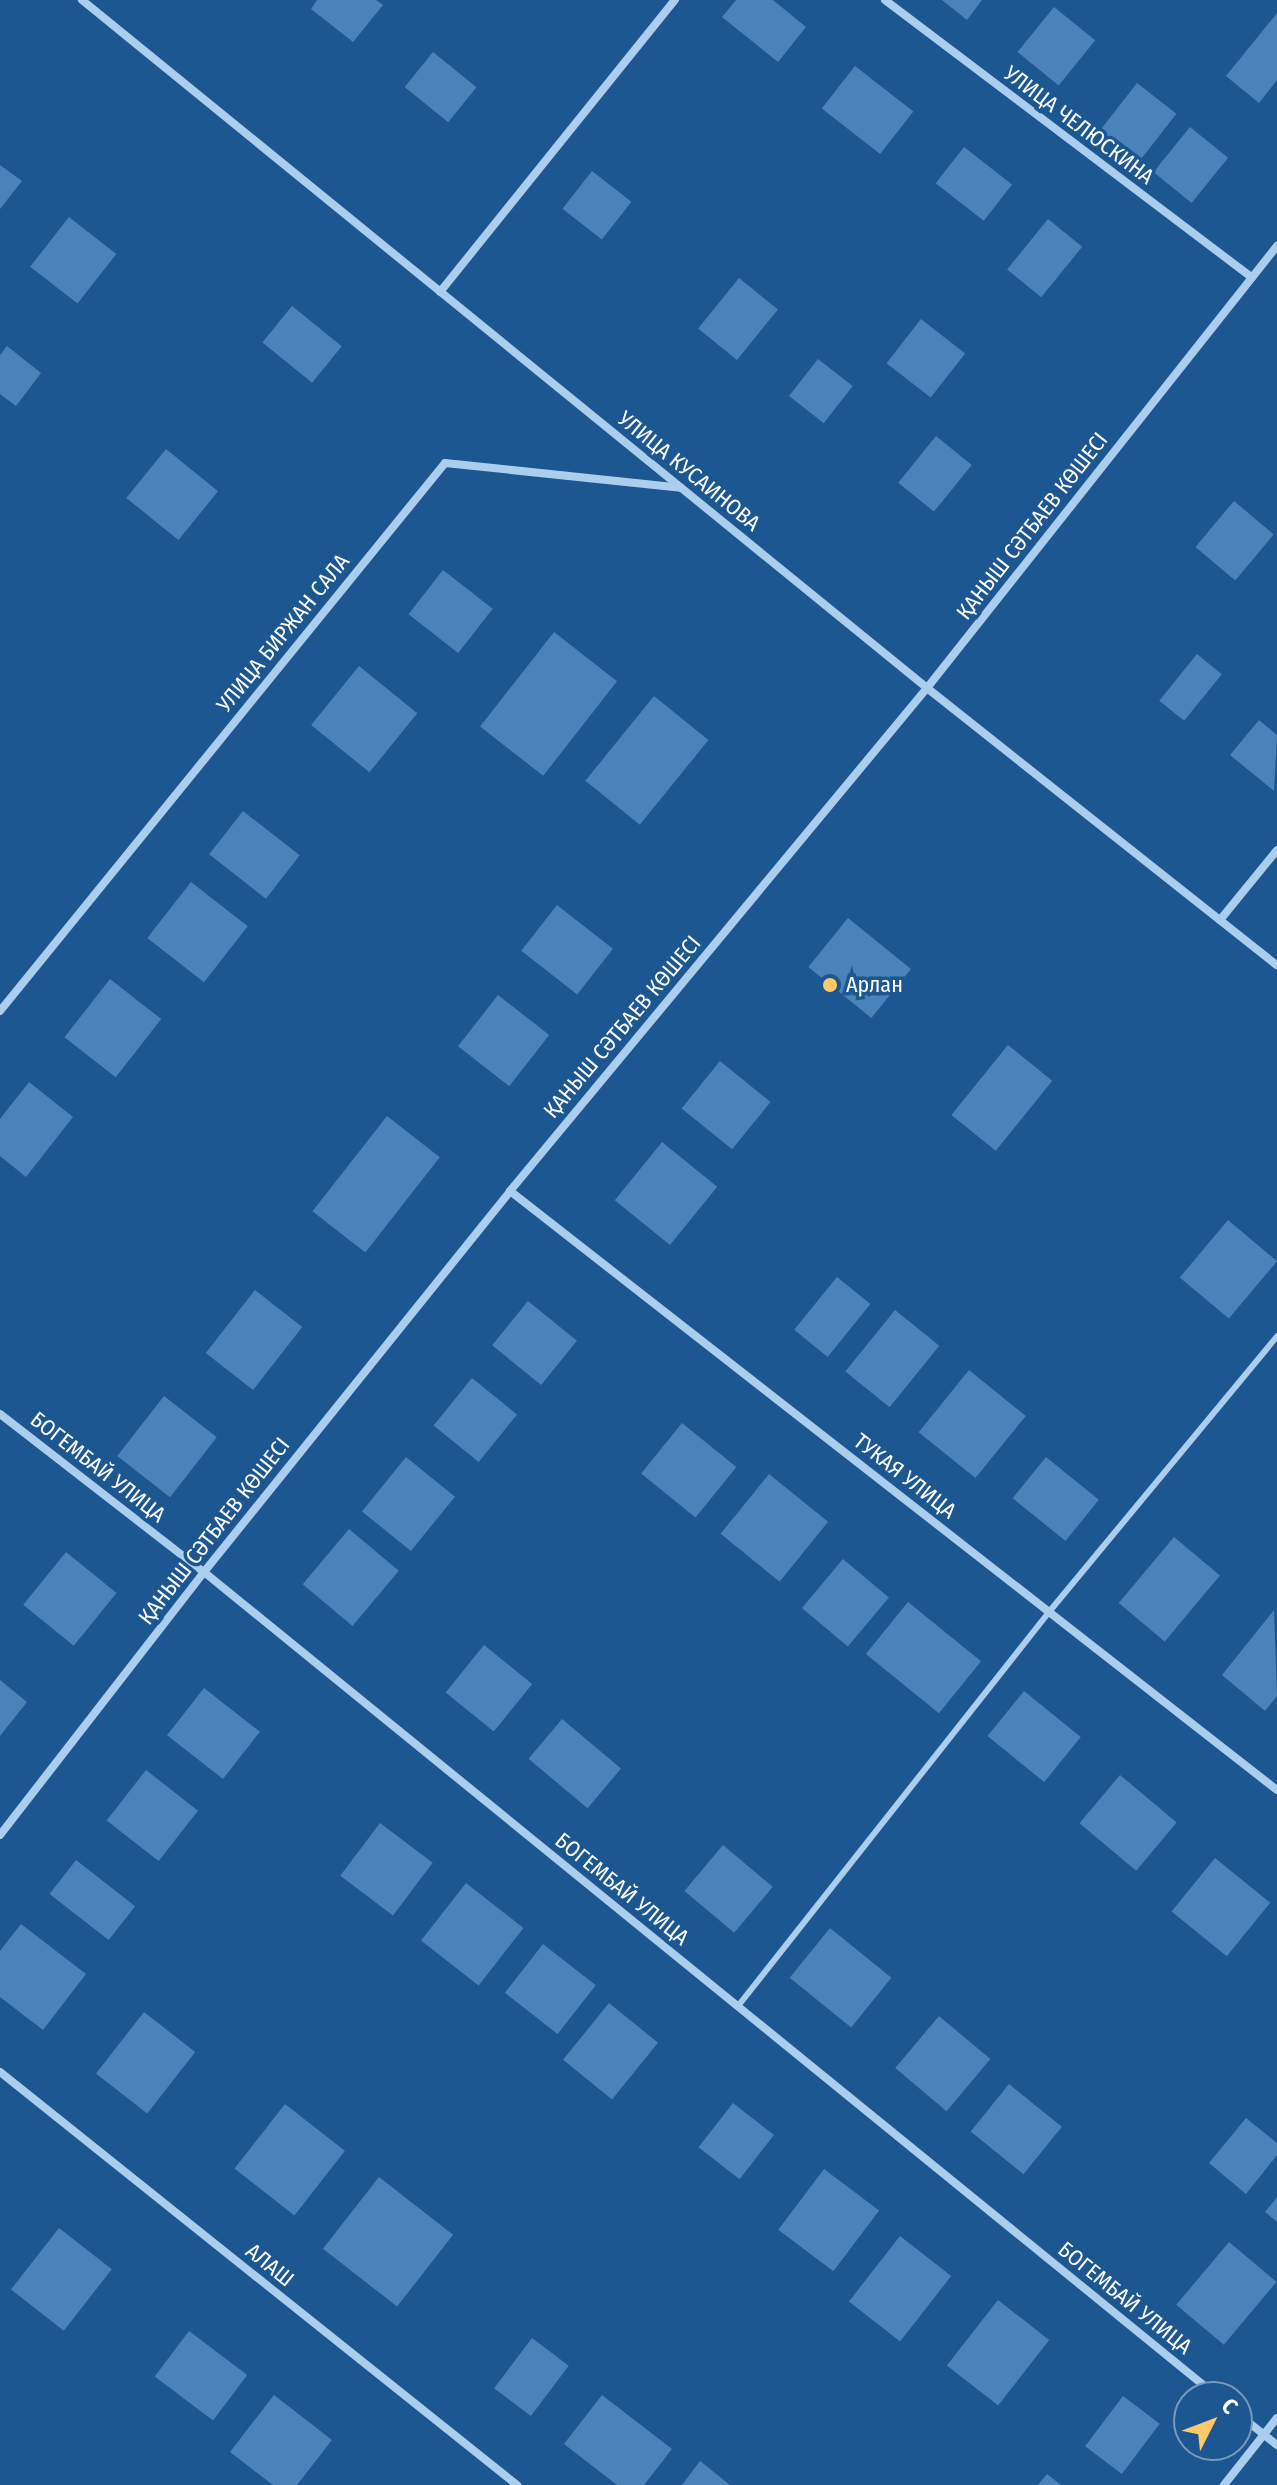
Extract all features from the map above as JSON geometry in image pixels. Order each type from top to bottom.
[{"type":"street","name":"УЛИЦА КУСАИНОВА","points":[[82,0],[927,688],[1277,965]]},
{"type":"street","points":[[440,292],[675,0]]},
{"type":"street","name":"УЛИЦА ЧЕЛЮСКИНА","points":[[885,0],[1252,278]]},
{"type":"street","name":"ҚАНЫШ СӘТБАЕВ КӨШЕСІ","points":[[0,1835],[204,1572],[510,1191],[927,688],[1277,246]]},
{"type":"street","name":"УЛИЦА БИРЖАН САЛА","points":[[0,1011],[445,463],[681,488]]},
{"type":"street","points":[[1220,920],[1277,850]]},
{"type":"street","name":"ТУКАЯ УЛИЦА","points":[[510,1191],[1277,1790]]},
{"type":"street","name":"БОГЕМБАЙ УЛИЦА","points":[[0,1414],[204,1572],[1198,2381]]},
{"type":"street","name":"АЛАШ","points":[[0,2072],[517,2485]]},
{"type":"street","points":[[1224,2485],[1277,2418]]},
{"type":"street","points":[[1253,2426],[1277,2445]]},
{"type":"lane","points":[[738,2006],[1049,1612],[1277,1336]]},
{"type":"building","points":[[317,0],[376,0],[383,5],[353,42],[311,9]]},
{"type":"building","points":[[736,0],[773,0],[806,27],[778,62],[722,17]]},
{"type":"building","points":[[942,0],[982,0],[967,20]]},
{"type":"building","points":[[1054,7],[1095,40],[1059,85],[1017,52]]},
{"type":"building","points":[[1277,13],[1277,80],[1259,103],[1226,76]]},
{"type":"building","points":[[433,52],[477,87],[448,122],[405,87]]},
{"type":"building","points":[[855,66],[913,112],[880,154],[822,109]]},
{"type":"building","points":[[1137,83],[1176,114],[1137,164],[1098,133]]},
{"type":"building","points":[[1190,127],[1228,158],[1192,203],[1153,172]]},
{"type":"building","points":[[964,147],[1012,185],[984,221],[936,183]]},
{"type":"building","points":[[0,165],[22,181],[0,209]]},
{"type":"building","points":[[592,171],[631,202],[602,240],[562,209]]},
{"type":"building","points":[[69,217],[116,254],[77,304],[30,267]]},
{"type":"building","points":[[1048,219],[1082,247],[1041,297],[1007,270]]},
{"type":"building","points":[[739,278],[778,309],[737,360],[698,329]]},
{"type":"building","points":[[292,306],[342,346],[312,383],[262,343]]},
{"type":"building","points":[[921,319],[965,353],[931,398],[887,363]]},
{"type":"building","points":[[7,346],[41,373],[16,406],[0,394],[0,355]]},
{"type":"building","points":[[818,359],[853,386],[824,423],[789,396]]},
{"type":"building","points":[[936,436],[972,465],[934,512],[898,483]]},
{"type":"building","points":[[166,449],[218,491],[178,540],[126,498]]},
{"type":"building","points":[[1234,501],[1274,534],[1235,580],[1195,547]]},
{"type":"building","points":[[443,570],[493,609],[458,653],[409,614]]},
{"type":"building","points":[[554,632],[617,681],[543,776],[480,727]]},
{"type":"building","points":[[1197,654],[1222,674],[1184,721],[1159,701]]},
{"type":"building","points":[[359,666],[417,713],[369,772],[311,725]]},
{"type":"building","points":[[654,696],[708,740],[640,825],[585,781]]},
{"type":"building","points":[[1259,720],[1277,735],[1274,791],[1230,755]]},
{"type":"building","points":[[243,811],[300,855],[266,899],[209,854]]},
{"type":"building","points":[[191,882],[248,926],[204,982],[147,938]]},
{"type":"building","points":[[557,905],[613,949],[577,994],[521,951]]},
{"type":"building","points":[[848,918],[911,969],[871,1018],[808,967]]},
{"type":"building","points":[[110,979],[161,1019],[116,1077],[64,1037]]},
{"type":"building","points":[[498,995],[549,1035],[509,1086],[458,1046]]},
{"type":"building","points":[[1008,1045],[1052,1081],[996,1151],[951,1115]]},
{"type":"building","points":[[720,1061],[771,1102],[732,1149],[682,1108]]},
{"type":"building","points":[[29,1082],[73,1117],[26,1177],[0,1156],[0,1119]]},
{"type":"building","points":[[387,1116],[440,1157],[365,1253],[313,1211]]},
{"type":"building","points":[[662,1142],[717,1187],[670,1245],[615,1200]]},
{"type":"building","points":[[1228,1220],[1277,1261],[1229,1319],[1180,1277]]},
{"type":"building","points":[[837,1277],[870,1304],[828,1357],[794,1330]]},
{"type":"building","points":[[255,1290],[302,1327],[253,1390],[206,1353]]},
{"type":"building","points":[[528,1301],[577,1341],[541,1385],[492,1345]]},
{"type":"building","points":[[895,1310],[939,1346],[890,1407],[845,1371]]},
{"type":"building","points":[[969,1370],[1026,1416],[975,1478],[919,1432]]},
{"type":"building","points":[[472,1378],[517,1415],[479,1462],[434,1425]]},
{"type":"building","points":[[164,1396],[217,1437],[170,1497],[117,1456]]},
{"type":"building","points":[[682,1423],[736,1467],[695,1518],[641,1474]]},
{"type":"building","points":[[406,1457],[455,1497],[411,1551],[362,1511]]},
{"type":"building","points":[[1046,1457],[1099,1500],[1065,1541],[1013,1498]]},
{"type":"building","points":[[769,1474],[828,1522],[780,1582],[721,1534]]},
{"type":"building","points":[[349,1529],[399,1571],[353,1626],[303,1584]]},
{"type":"building","points":[[1174,1537],[1220,1576],[1165,1641],[1119,1603]]},
{"type":"building","points":[[66,1552],[117,1593],[74,1646],[23,1605]]},
{"type":"building","points":[[843,1559],[889,1598],[848,1647],[802,1608]]},
{"type":"building","points":[[908,1602],[981,1661],[939,1713],[866,1654]]},
{"type":"building","points":[[1274,1610],[1277,1696],[1265,1711],[1222,1675]]},
{"type":"building","points":[[484,1645],[532,1684],[494,1731],[446,1692]]},
{"type":"building","points":[[0,1680],[27,1702],[0,1736]]},
{"type":"building","points":[[204,1688],[260,1732],[223,1779],[167,1735]]},
{"type":"building","points":[[1024,1691],[1081,1737],[1044,1782],[987,1736]]},
{"type":"building","points":[[562,1719],[621,1768],[588,1808],[529,1759]]},
{"type":"building","points":[[146,1770],[198,1811],[159,1861],[107,1820]]},
{"type":"building","points":[[1120,1775],[1177,1823],[1136,1871],[1080,1823]]},
{"type":"building","points":[[380,1823],[433,1863],[393,1915],[340,1876]]},
{"type":"building","points":[[723,1845],[773,1887],[734,1933],[684,1891]]},
{"type":"building","points":[[1215,1858],[1270,1903],[1227,1956],[1172,1912]]},
{"type":"building","points":[[76,1860],[135,1906],[109,1940],[50,1894]]},
{"type":"building","points":[[466,1883],[524,1928],[479,1985],[421,1941]]},
{"type":"building","points":[[21,1924],[86,1974],[43,2030],[0,1997],[0,1951]]},
{"type":"building","points":[[830,1928],[891,1978],[851,2027],[790,1978]]},
{"type":"building","points":[[543,1944],[596,1985],[558,2034],[505,1993]]},
{"type":"building","points":[[609,2003],[658,2043],[612,2099],[563,2060]]},
{"type":"building","points":[[144,2012],[195,2052],[147,2113],[96,2073]]},
{"type":"building","points":[[939,2016],[990,2059],[947,2111],[895,2068]]},
{"type":"building","points":[[1009,2084],[1062,2127],[1023,2174],[971,2131]]},
{"type":"building","points":[[733,2103],[774,2135],[739,2179],[699,2147]]},
{"type":"building","points":[[285,2104],[345,2151],[294,2215],[235,2169]]},
{"type":"building","points":[[1246,2118],[1277,2143],[1277,2155],[1246,2194],[1209,2163]]},
{"type":"building","points":[[824,2169],[879,2211],[833,2271],[778,2230]]},
{"type":"building","points":[[379,2177],[453,2235],[397,2307],[323,2249]]},
{"type":"building","points":[[1277,2197],[1277,2222],[1265,2212]]},
{"type":"building","points":[[59,2228],[112,2269],[64,2331],[11,2289]]},
{"type":"building","points":[[900,2236],[951,2276],[900,2341],[849,2301]]},
{"type":"building","points":[[1229,2242],[1276,2282],[1224,2345],[1176,2305]]},
{"type":"building","points":[[998,2300],[1049,2340],[998,2405],[947,2365]]},
{"type":"building","points":[[189,2331],[247,2375],[213,2420],[155,2377]]},
{"type":"building","points":[[532,2338],[569,2366],[531,2416],[494,2388]]},
{"type":"building","points":[[274,2395],[332,2440],[297,2485],[273,2485],[230,2452]]},
{"type":"building","points":[[602,2395],[672,2449],[644,2485],[617,2485],[564,2444]]},
{"type":"building","points":[[1123,2396],[1160,2424],[1122,2474],[1085,2446]]},
{"type":"building","points":[[700,2461],[730,2485],[682,2485]]},
{"type":"building","points":[[1047,2474],[1061,2485],[1038,2485]]},
{"type":"place","name":"Арлан","points":[[830,985]]}]
